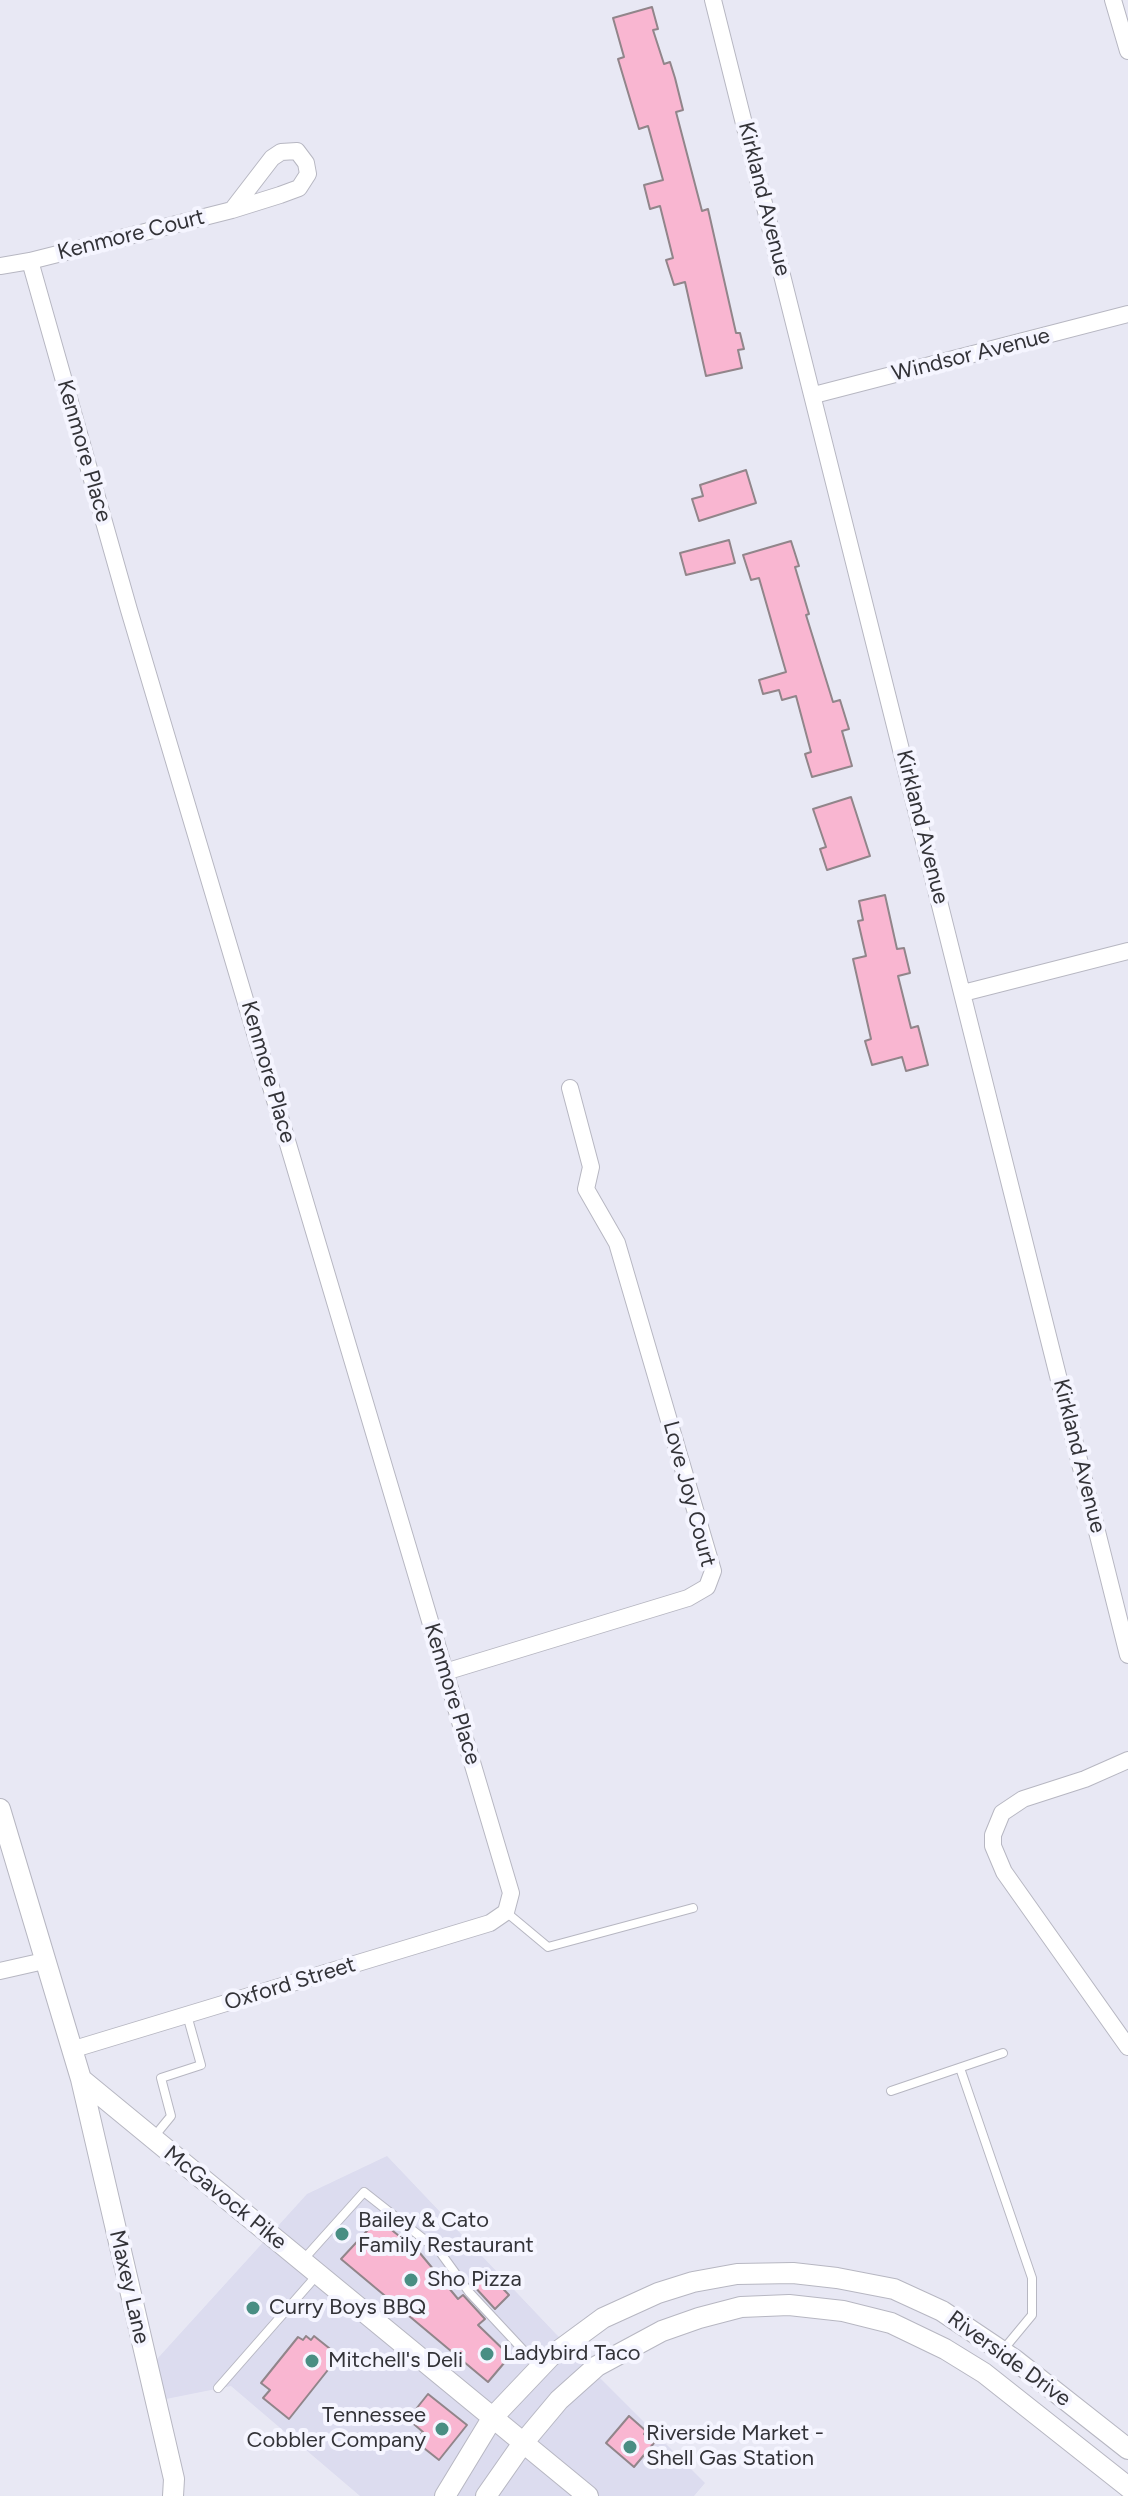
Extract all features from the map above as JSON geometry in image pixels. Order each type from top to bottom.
[{"type":"street","name":"Kirkland Avenue","points":[[713,0],[1128,1655]]},
{"type":"street","points":[[1113,0],[1127,42]]},
{"type":"street","name":"Kenmore Court","points":[[30,261],[232,210],[299,188],[308,174],[306,163],[297,151],[281,152],[272,158],[232,210]]},
{"type":"street","points":[[0,266],[30,261]]},
{"type":"street","name":"Kenmore Place","points":[[30,261],[125,595],[511,1893],[506,1912]]},
{"type":"street","name":"Windsor Avenue","points":[[814,395],[1128,314]]},
{"type":"street","points":[[963,993],[1128,951]]},
{"type":"street","name":"Love Joy Court","points":[[445,1672],[688,1598],[707,1587],[713,1571],[617,1243],[586,1189],[591,1167],[570,1088]]},
{"type":"street","points":[[1128,1760],[1085,1779],[1023,1799],[1002,1813],[993,1835],[993,1846],[1004,1872],[1128,2047]]},
{"type":"street","points":[[0,1809],[81,2079]]},
{"type":"street","name":"Oxford Street","points":[[71,2050],[490,1923],[506,1912]]},
{"type":"street","points":[[0,1971],[44,1961]]},
{"type":"street","name":"McGavock Pike","points":[[81,2079],[588,2496]]},
{"type":"street","name":"Maxey Lane","points":[[81,2079],[174,2479],[173,2496]]},
{"type":"street","name":"Riverside Drive","points":[[445,2496],[493,2417],[550,2357],[603,2318],[658,2293],[693,2282],[737,2274],[793,2273],[894,2289],[942,2311],[1002,2351],[1128,2449]]},
{"type":"street","name":"Riverside Drive","points":[[486,2496],[523,2443],[559,2400],[597,2366],[662,2331],[741,2307],[789,2305],[843,2311],[891,2323],[945,2349],[984,2373],[1128,2487]]},
{"type":"street","points":[[984,2373],[1002,2351]]},
{"type":"lane","points":[[506,1912],[548,1947],[693,1908]]},
{"type":"lane","points":[[153,2139],[171,2116],[161,2078],[201,2065],[187,2015]]},
{"type":"lane","points":[[891,2091],[1003,2053]]},
{"type":"lane","points":[[960,2068],[1032,2278],[1032,2315],[1002,2351]]},
{"type":"lane","points":[[218,2388],[364,2192],[440,2252],[469,2292],[540,2368]]},
{"type":"shaded area","points":[[387,2156],[556,2334],[705,2483],[694,2496],[360,2496],[231,2386],[156,2401],[148,2369],[307,2194]]},
{"type":"building","points":[[652,7],[658,29],[653,30],[664,64],[670,62],[675,78],[683,110],[676,112],[702,211],[708,209],[736,333],[740,333],[744,349],[738,350],[742,368],[706,376],[685,282],[674,285],[666,260],[673,258],[660,206],[650,209],[644,185],[663,180],[648,126],[639,129],[618,59],[624,57],[613,18]]},
{"type":"building","points":[[746,470],[756,503],[699,521],[692,499],[703,496],[700,485]]},
{"type":"building","points":[[729,540],[735,563],[686,575],[680,553]]},
{"type":"building","points":[[791,541],[809,614],[806,615],[833,702],[840,700],[849,729],[842,731],[852,766],[812,777],[805,754],[811,752],[796,696],[782,700],[779,690],[763,694],[759,680],[786,672],[759,578],[751,580],[743,555]]},
{"type":"building","points":[[851,797],[870,856],[827,870],[820,849],[826,847],[813,809]]},
{"type":"building","points":[[885,895],[897,949],[904,948],[910,973],[898,976],[911,1028],[918,1026],[928,1065],[906,1071],[902,1057],[872,1065],[865,1041],[871,1039],[853,959],[866,956],[858,921],[863,920],[859,901]]},
{"type":"building","points":[[378,2219],[419,2252],[458,2299],[463,2295],[485,2319],[478,2325],[510,2356],[488,2382],[341,2259]]},
{"type":"building","points":[[489,2274],[509,2295],[495,2309],[473,2285]]},
{"type":"building","points":[[306,2336],[311,2340],[314,2336],[339,2356],[289,2419],[263,2398],[270,2390],[261,2383],[298,2337],[303,2340]]},
{"type":"building","name":"Tennessee Cobbler Company","points":[[428,2394],[467,2425],[439,2460],[415,2441],[423,2432],[408,2419]]},
{"type":"building","points":[[629,2416],[654,2443],[634,2467],[606,2443]]},
{"type":"place","name":"Bailey & Cato Family Restaurant","points":[[342,2234]]},
{"type":"place","name":"Sho Pizza","points":[[411,2280]]},
{"type":"place","name":"Curry Boys BBQ","points":[[253,2308]]},
{"type":"place","name":"Ladybird Taco","points":[[487,2354]]},
{"type":"place","name":"Mitchell's Deli","points":[[312,2361]]},
{"type":"place","name":"Tennessee Cobbler Company","points":[[442,2429]]},
{"type":"place","name":"Riverside Market - Shell Gas Station","points":[[630,2447]]}]
